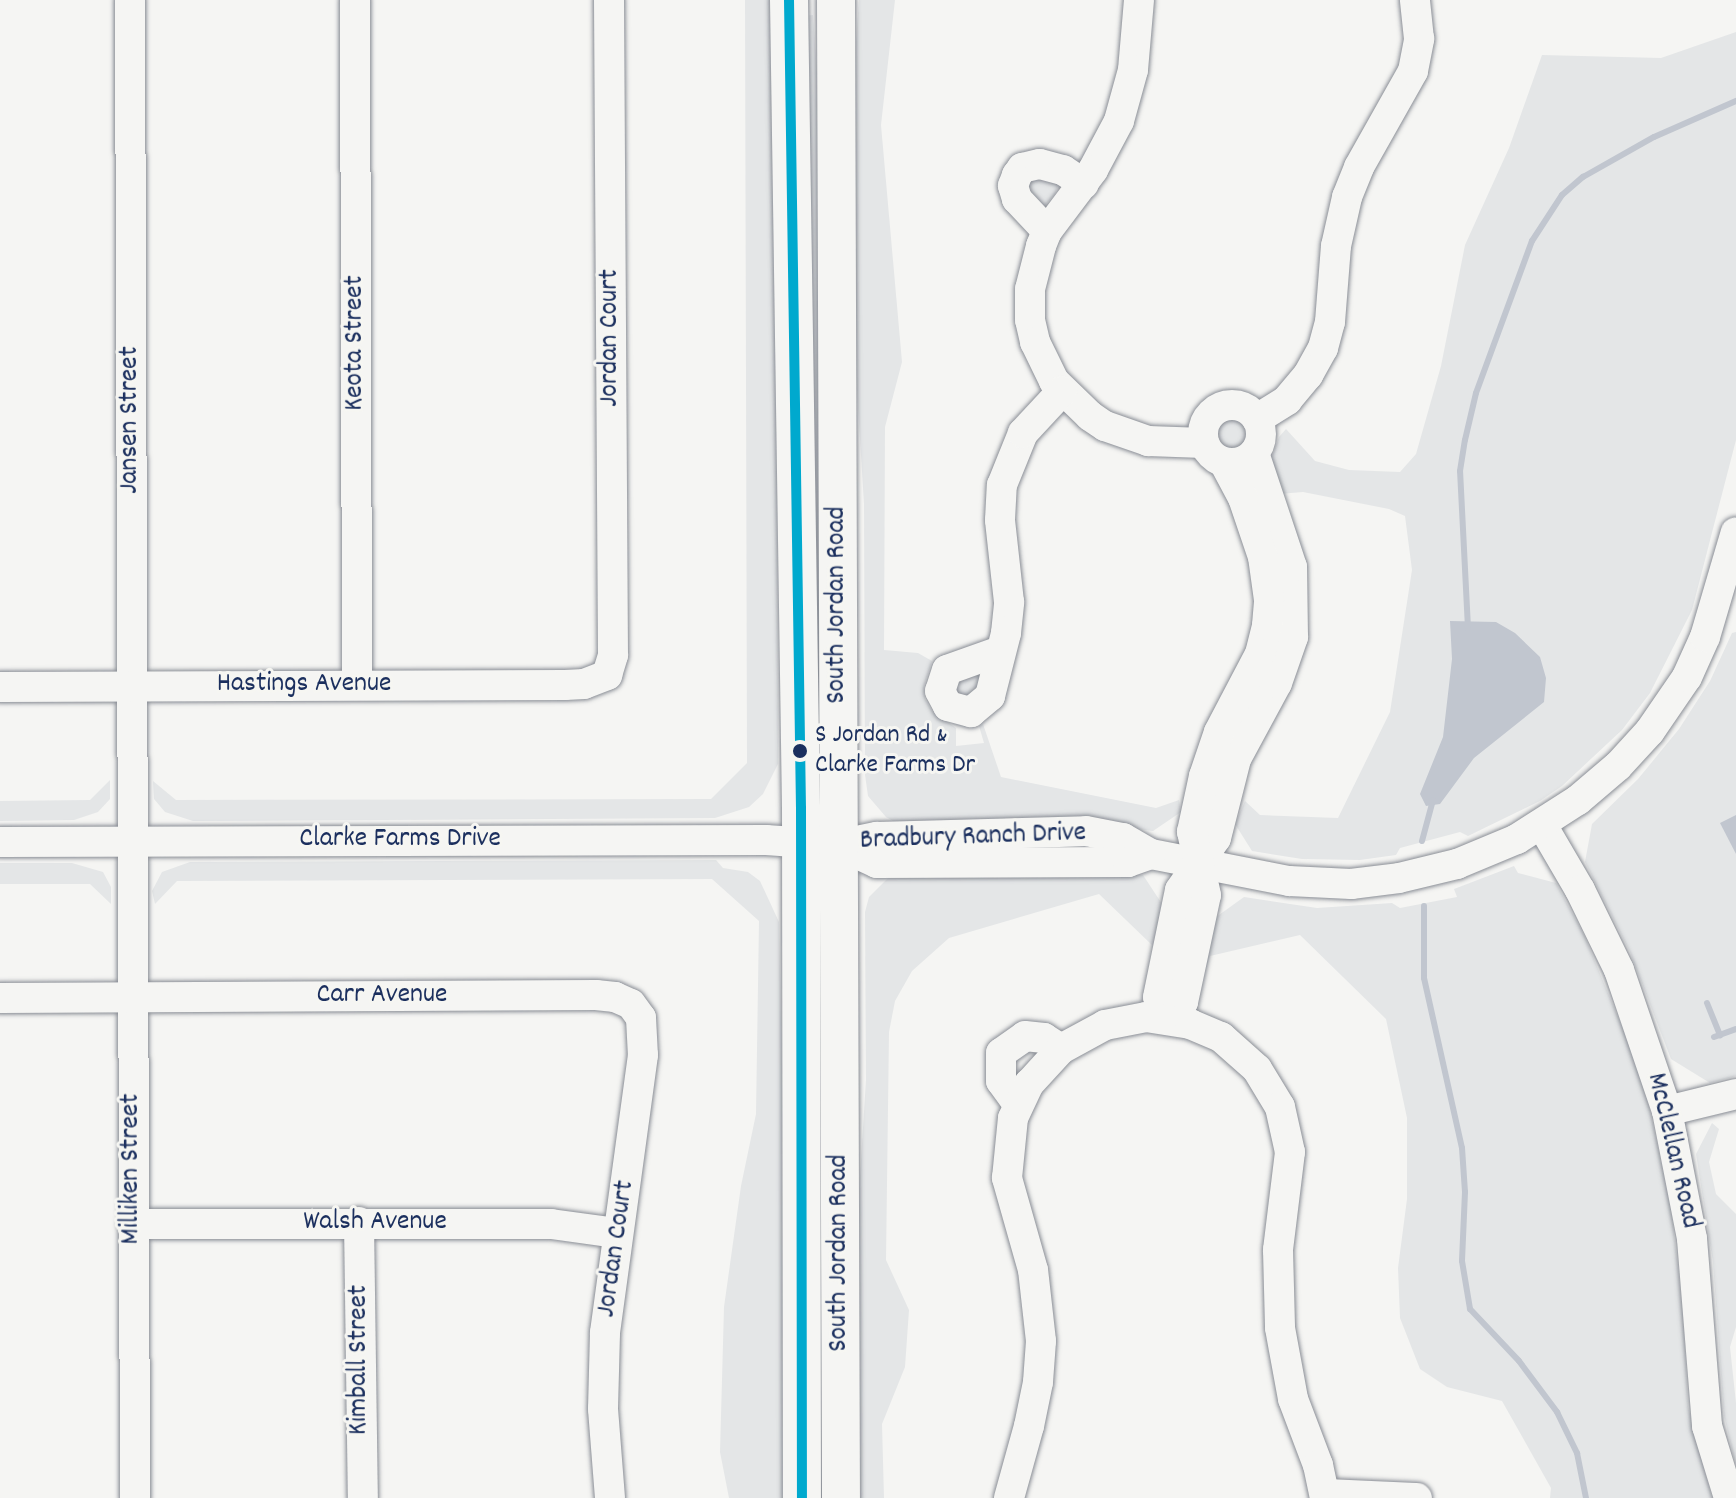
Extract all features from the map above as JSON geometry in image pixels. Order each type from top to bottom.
[{"type":"main road","name":"South Jordan Road","points":[[789,0],[801,841],[802,1498]]},
{"type":"main road","name":"South Jordan Road","points":[[836,0],[841,1498]]},
{"type":"street","name":"Jansen Street","points":[[130,0],[132,841]]},
{"type":"street","name":"Keota Street","points":[[355,0],[357,685]]},
{"type":"street","name":"Jordan Court","points":[[607,675],[613,655],[609,0]]},
{"type":"street","points":[[1139,0],[1134,62],[1125,103],[1111,139],[1084,184],[1047,231],[1032,272],[1030,320],[1041,356],[1062,391],[1105,426],[1135,438],[1214,453],[1243,462],[1254,453],[1261,434],[1257,419],[1251,412],[1234,405],[1215,410],[1204,424],[1214,453],[1294,580],[1293,637],[1277,683],[1247,707],[1216,838],[1200,863],[1206,895],[1183,1002],[1168,1019]]},
{"type":"street","points":[[1257,419],[1287,400],[1308,375],[1323,348],[1330,322],[1336,246],[1347,197],[1369,149],[1413,71],[1419,39],[1415,0]]},
{"type":"street","points":[[1047,231],[1017,199],[1013,186],[1022,168],[1040,164],[1063,170],[1084,184]]},
{"type":"street","points":[[1000,651],[1009,602],[1000,520],[1002,485],[1023,433],[1062,391]]},
{"type":"street","points":[[1254,453],[1275,554]]},
{"type":"street","name":"Bradbury Ranch Drive","points":[[801,841],[838,845],[877,837],[1086,831],[1123,838],[1151,854],[1299,882],[1351,884],[1399,878],[1457,864],[1498,848],[1542,825],[1600,783],[1662,714],[1696,659],[1730,584],[1736,532]]},
{"type":"street","name":"Hastings Avenue","points":[[0,687],[584,684],[607,675]]},
{"type":"street","name":"McClellan Road","points":[[1542,825],[1580,890],[1619,970],[1667,1111],[1692,1239],[1707,1426],[1729,1498]]},
{"type":"street","name":"Milliken Street","points":[[132,841],[135,1498]]},
{"type":"street","name":"Clarke Farms Drive","points":[[0,842],[801,841]]},
{"type":"street","name":"Carr Avenue","points":[[0,998],[596,995],[615,997],[631,1004]]},
{"type":"street","name":"Jordan Court","points":[[610,1498],[603,1370],[617,1233],[643,1066],[641,1018],[631,1004]]},
{"type":"street","points":[[1009,1498],[1029,1426],[1041,1362],[1036,1281],[1007,1178],[1007,1148],[1017,1103],[1038,1072],[1061,1049],[1105,1025],[1146,1017],[1168,1019],[1204,1029],[1234,1047],[1257,1069],[1280,1107],[1290,1152],[1278,1250],[1280,1328],[1293,1399],[1325,1496],[1417,1498]]},
{"type":"street","points":[[1017,1103],[1001,1081],[1001,1053],[1025,1036],[1044,1038],[1061,1049]]},
{"type":"street","points":[[1667,1111],[1736,1094]]},
{"type":"street","name":"Kimball Street","points":[[359,1222],[363,1498]]},
{"type":"street","name":"Walsh Avenue","points":[[133,1224],[551,1224],[617,1233]]},
{"type":"shaded area","points":[[745,0],[776,0],[778,764],[763,794],[749,807],[715,818],[193,821],[165,812],[154,799],[153,781],[176,800],[711,799],[747,763]]},
{"type":"shaded area","points":[[859,0],[895,0],[881,125],[902,362],[885,427],[884,650],[918,653],[932,661],[924,686],[925,699],[932,711],[956,728],[956,746],[984,743],[979,726],[983,724],[1001,777],[1156,808],[1179,800],[1181,812],[1153,831],[1122,827],[895,822],[886,817],[868,796],[865,775],[864,504],[851,293],[853,83]]},
{"type":"shaded area","points":[[813,15],[823,165],[825,657],[813,501],[804,16]]},
{"type":"shaded area","points":[[1736,32],[1736,440],[1692,610],[1650,693],[1622,730],[1562,786],[1540,801],[1468,836],[1460,832],[1400,848],[1396,855],[1360,860],[1302,859],[1252,851],[1235,824],[1245,801],[1260,815],[1338,818],[1390,712],[1412,570],[1405,516],[1389,509],[1303,492],[1279,494],[1268,458],[1272,457],[1279,437],[1286,429],[1315,461],[1349,470],[1400,472],[1416,454],[1441,366],[1465,245],[1509,148],[1542,55],[1661,58]]},
{"type":"shaded area","points":[[1031,175],[1059,182],[1055,194],[1045,205],[1034,205],[1026,178]]},
{"type":"shaded area","points":[[1233,414],[1248,420],[1254,435],[1248,450],[1233,456],[1218,450],[1212,435],[1218,420]]},
{"type":"shaded area","points":[[1450,621],[1496,622],[1515,633],[1540,657],[1546,678],[1544,702],[1474,758],[1440,804],[1426,806],[1420,794],[1443,737],[1452,659]]},
{"type":"shaded area","points":[[1736,632],[1736,1076],[1710,1083],[1671,1059],[1630,952],[1585,862],[1592,824],[1638,779],[1679,729],[1710,681],[1732,633]]},
{"type":"shaded area","points":[[984,667],[980,692],[956,699],[953,680]]},
{"type":"shaded area","points":[[110,780],[110,799],[98,812],[74,820],[0,821],[0,801],[90,800]]},
{"type":"shaded area","points":[[1736,815],[1736,854],[1720,823]]},
{"type":"shaded area","points":[[716,860],[723,868],[748,872],[760,881],[779,922],[791,1498],[729,1498],[720,1452],[724,1307],[741,1186],[756,1114],[759,921],[712,879],[177,881],[155,904],[152,891],[162,872],[190,862]]},
{"type":"shaded area","points":[[0,863],[72,863],[103,872],[111,887],[111,904],[90,884],[0,884]]},
{"type":"shaded area","points":[[1514,866],[1518,873],[1556,883],[1584,935],[1632,1051],[1649,1106],[1671,1209],[1683,1311],[1688,1407],[1712,1498],[1550,1498],[1551,1488],[1502,1401],[1447,1387],[1420,1369],[1400,1318],[1398,1268],[1407,1199],[1407,1118],[1386,1019],[1300,935],[1210,956],[1201,984],[1212,920],[1244,897],[1317,908],[1392,903],[1400,908],[1457,897],[1454,889]]},
{"type":"shaded area","points":[[1077,870],[1143,875],[1166,910],[1153,946],[1099,894],[949,938],[912,971],[895,1001],[889,1032],[886,1260],[909,1310],[905,1367],[882,1424],[884,1498],[856,1498],[855,1256],[866,1080],[865,912],[869,897],[889,877]]},
{"type":"shaded area","points":[[1712,1123],[1719,1129],[1709,1162],[1716,1194],[1736,1214],[1736,1327],[1730,1347],[1736,1403],[1736,1466],[1724,1416],[1713,1262],[1696,1154]]},
{"type":"waterway","points":[[1468,628],[1460,471],[1465,440],[1476,393],[1532,241],[1562,195],[1583,177],[1654,137],[1736,101]]},
{"type":"waterway","points":[[1422,841],[1433,800]]},
{"type":"waterway","points":[[1424,906],[1424,978],[1462,1148],[1465,1192],[1462,1261],[1470,1309],[1519,1361],[1557,1412],[1577,1453],[1586,1498]]},
{"type":"waterway","points":[[1707,1003],[1720,1035]]},
{"type":"waterway","points":[[1714,1037],[1736,1029]]},
{"type":"transit line","points":[[789,0],[801,808],[802,1498]]},
{"type":"place","name":"S Jordan Rd & Clarke Farms Dr","points":[[800,751]]}]
